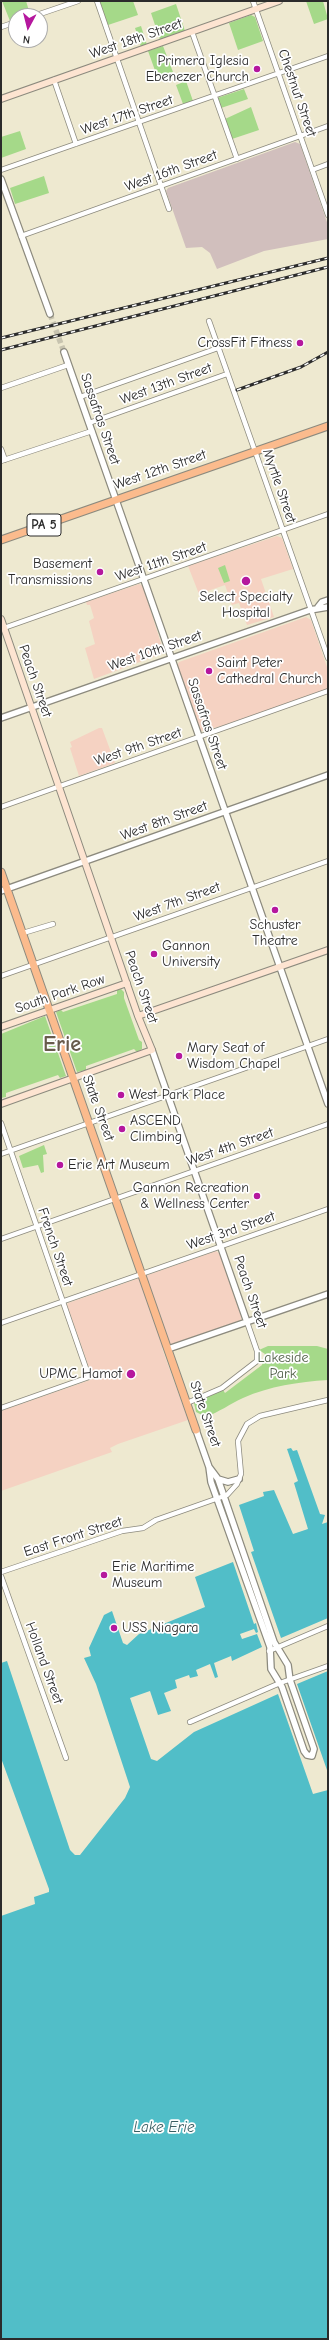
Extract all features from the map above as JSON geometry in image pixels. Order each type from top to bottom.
[{"type":"main road","name":"West 18th Street","points":[[1,99],[280,1]]},
{"type":"main road","name":"West 12th Street","points":[[1,540],[328,426]]},
{"type":"main road","name":"Peach Street","points":[[1,619],[86,861],[138,1016],[152,1050]]},
{"type":"main road","name":"State Street","points":[[1,872],[4,890],[23,933],[196,1430]]},
{"type":"main road","points":[[138,1016],[328,950]]},
{"type":"main road","name":"South Park Row","points":[[1,1027],[127,983]]},
{"type":"main road","points":[[1,1104],[152,1050]]},
{"type":"street","points":[[48,11],[78,1]]},
{"type":"street","points":[[97,1],[169,209]]},
{"type":"street","name":"Chestnut Street","points":[[253,1],[328,215]]},
{"type":"street","points":[[192,32],[236,159]]},
{"type":"street","name":"West 17th Street","points":[[1,170],[328,56]]},
{"type":"street","points":[[54,80],[76,144]]},
{"type":"street","name":"West 16th Street","points":[[21,236],[162,187],[328,126]]},
{"type":"street","points":[[312,170],[328,164]]},
{"type":"street","points":[[1,179],[50,314]]},
{"type":"street","name":"Myrtle Street","points":[[209,322],[328,658]]},
{"type":"street","points":[[80,397],[218,348]]},
{"type":"street","name":"Sassafras Street","points":[[64,352],[328,1104]]},
{"type":"street","points":[[1,388],[68,365]]},
{"type":"street","name":"West 13th Street","points":[[89,423],[227,374]]},
{"type":"street","points":[[1,449],[3,461],[92,431]]},
{"type":"street","name":"West 11th Street","points":[[3,628],[144,580],[328,514]]},
{"type":"street","name":"West 10th Street","points":[[318,607],[322,602],[328,600]]},
{"type":"street","name":"West 10th Street","points":[[1,718],[318,607],[328,607]]},
{"type":"street","name":"West 9th Street","points":[[1,807],[328,691]]},
{"type":"street","name":"West 8th Street","points":[[4,890],[328,775]]},
{"type":"street","name":"West 7th Street","points":[[1,976],[328,861]]},
{"type":"street","points":[[23,933],[53,924]]},
{"type":"street","points":[[1,1154],[328,1039]]},
{"type":"street","name":"Peach Street","points":[[152,1050],[258,1351],[256,1362],[222,1388],[187,1403]]},
{"type":"street","name":"French Street","points":[[1,1123],[89,1377],[1,1408]]},
{"type":"street","name":"West 4th Street","points":[[1,1239],[328,1124]]},
{"type":"street","name":"West 3rd Street","points":[[1,1323],[328,1209]]},
{"type":"street","points":[[168,1349],[328,1294]]},
{"type":"street","points":[[220,1498],[233,1490],[239,1479],[241,1465],[238,1441],[247,1424],[260,1416],[328,1400]]},
{"type":"street","name":"State Street","points":[[196,1430],[209,1467],[211,1482],[220,1498],[274,1642],[288,1665],[290,1680],[314,1749],[312,1756],[307,1755],[304,1751],[280,1683],[271,1669],[269,1651],[263,1626],[220,1498],[218,1479],[209,1467]]},
{"type":"street","points":[[218,1479],[228,1482],[239,1479]]},
{"type":"street","name":"East Front Street","points":[[1,1572],[122,1531],[143,1528],[156,1520],[220,1498]]},
{"type":"street","name":"Holland Street","points":[[1,1576],[66,1758]]},
{"type":"street","points":[[269,1651],[328,1626]]},
{"type":"street","points":[[190,1722],[280,1683],[328,1666]]},
{"type":"shaded area","points":[[295,142],[300,144],[328,225],[328,239],[264,251],[217,269],[210,253],[202,247],[186,248],[166,191],[168,188]]},
{"type":"shaded area","name":"Select Specialty Hospital","points":[[277,536],[282,538],[293,569],[261,579],[274,617],[247,625],[239,603],[232,605],[225,585],[199,594],[188,566]]},
{"type":"shaded area","points":[[139,584],[143,586],[164,653],[94,679],[85,648],[95,644],[89,621],[94,618],[90,605],[87,605],[86,602]]},
{"type":"shaded area","points":[[306,617],[311,620],[328,670],[328,689],[222,726],[201,731],[177,666],[179,662]]},
{"type":"shaded area","points":[[99,728],[102,728],[115,763],[79,776],[70,748],[72,747],[70,742]]},
{"type":"shaded area","name":"UPMC Hamot","points":[[216,1251],[220,1254],[241,1316],[241,1321],[162,1348],[188,1420],[118,1444],[110,1448],[112,1452],[1,1491],[1,1411],[93,1379],[67,1305],[68,1303]]},
{"type":"green space","points":[[2,1],[26,1],[28,8],[8,8],[8,16]]},
{"type":"green space","points":[[99,1],[133,1],[138,15],[108,25]]},
{"type":"green space","points":[[306,1],[323,1],[328,19],[314,24]]},
{"type":"green space","points":[[176,4],[185,31],[160,40],[151,13]]},
{"type":"green space","points":[[251,15],[255,17],[263,41],[238,50],[229,23]]},
{"type":"green space","points":[[141,26],[147,45],[141,47],[135,28]]},
{"type":"green space","points":[[163,46],[173,72],[157,76],[148,51]]},
{"type":"green space","points":[[186,81],[193,101],[183,104],[176,85]]},
{"type":"green space","points":[[244,89],[248,99],[221,108],[217,98]]},
{"type":"green space","points":[[251,107],[259,130],[232,139],[225,119]]},
{"type":"green space","points":[[20,131],[26,149],[1,158],[1,137]]},
{"type":"green space","points":[[44,176],[49,193],[15,204],[10,188]]},
{"type":"green space","points":[[225,565],[230,581],[224,583],[218,568]]},
{"type":"green space","points":[[121,989],[124,992],[124,998],[139,1040],[142,1042],[142,1049],[137,1052],[134,1049],[86,1066],[86,1070],[77,1072],[56,1012],[61,1010],[63,1012],[117,994],[117,990]]},
{"type":"green space","points":[[45,1016],[66,1076],[60,1078],[58,1075],[6,1093],[6,1097],[1,1098],[1,1034]]},
{"type":"green space","points":[[44,1145],[47,1154],[43,1155],[44,1172],[41,1173],[38,1165],[23,1168],[19,1156]]},
{"type":"green space","name":"Lakeside Park","points":[[268,1346],[317,1346],[328,1349],[328,1380],[295,1383],[263,1390],[243,1398],[206,1417],[196,1412],[194,1403],[223,1390],[225,1393],[262,1365],[265,1354],[259,1350]]},
{"type":"water","points":[[291,1448],[293,1451],[297,1450],[320,1514],[325,1515],[322,1524],[328,1522],[328,1618],[281,1638],[251,1552],[254,1551],[239,1505],[264,1496],[263,1492],[274,1490],[293,1534],[308,1529],[294,1483],[298,1481],[287,1449]]},
{"type":"water","name":"Lake Erie","points":[[233,1562],[258,1632],[256,1633],[254,1629],[240,1634],[242,1639],[257,1634],[262,1647],[232,1661],[231,1656],[214,1663],[218,1677],[215,1678],[210,1664],[196,1670],[198,1676],[190,1678],[189,1675],[175,1680],[177,1688],[164,1693],[171,1711],[158,1715],[150,1691],[130,1698],[151,1759],[157,1761],[194,1732],[278,1694],[313,1794],[328,1790],[328,2339],[1,2339],[1,1916],[35,1904],[34,1897],[49,1892],[49,1889],[1,1758],[1,1663],[7,1661],[70,1850],[75,1855],[80,1855],[125,1798],[130,1787],[96,1684],[84,1658],[91,1656],[89,1648],[104,1615],[112,1611],[123,1643],[127,1645],[139,1634],[205,1607],[195,1577]]},
{"type":"water","points":[[328,1671],[328,1773],[297,1684]]},
{"type":"tunnel","points":[[50,314],[64,352]]},
{"type":"railway","points":[[1,338],[328,258]]},
{"type":"railway","points":[[1,350],[328,267]]},
{"type":"railway","points":[[237,390],[301,367],[328,352]]},
{"type":"place","name":"Primera Iglesia Ebenezer Church","points":[[257,69]]},
{"type":"place","name":"CrossFit Fitness","points":[[300,343]]},
{"type":"place","name":"Basement Transmissions","points":[[100,572]]},
{"type":"place","name":"Select Specialty Hospital","points":[[246,581]]},
{"type":"place","name":"Saint Peter Cathedral Church","points":[[209,671]]},
{"type":"place","name":"Schuster Theatre","points":[[275,910]]},
{"type":"place","name":"Gannon University","points":[[154,954]]},
{"type":"place","name":"Mary Seat of Wisdom Chapel","points":[[179,1056]]},
{"type":"place","name":"West Park Place","points":[[121,1095]]},
{"type":"place","name":"ASCEND Climbing","points":[[122,1129]]},
{"type":"place","name":"Erie Art Museum","points":[[60,1165]]},
{"type":"place","name":"Gannon Recreation & Wellness Center","points":[[257,1196]]},
{"type":"place","name":"UPMC Hamot","points":[[131,1374]]},
{"type":"place","name":"Erie Maritime Museum","points":[[104,1575]]},
{"type":"place","name":"USS Niagara","points":[[114,1628]]},
{"type":"district","name":"Erie","points":[[62,1045]]}]
